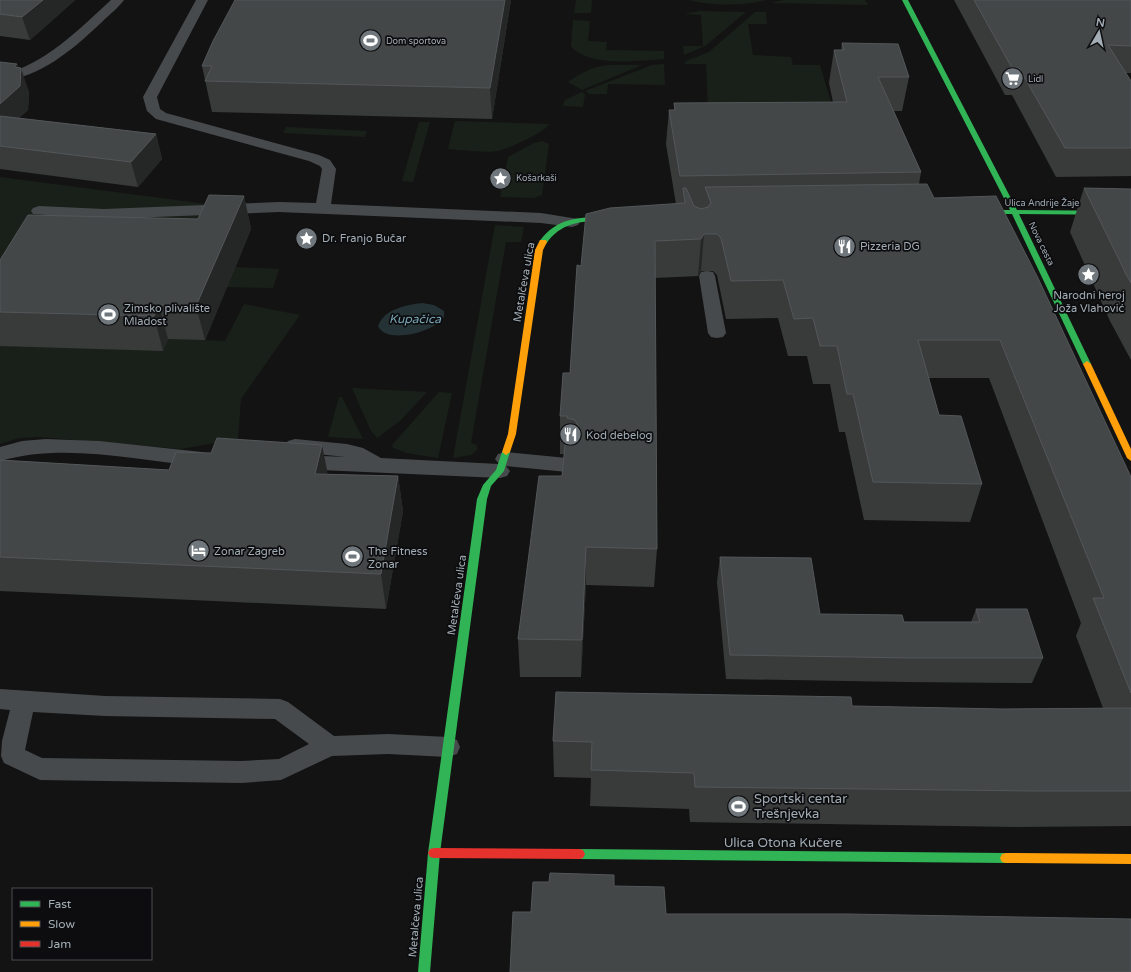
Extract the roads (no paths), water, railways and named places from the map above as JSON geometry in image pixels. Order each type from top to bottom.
[{"type":"street","name":"Nova cesta","points":[[905,0],[1014,213],[1131,458]]},
{"type":"street","name":"Ulica Andrije Žaje","points":[[966,212],[1131,213]]},
{"type":"street","points":[[572,222],[598,219],[622,219]]},
{"type":"street","name":"Metalčeva ulica","points":[[424,972],[434,853],[482,499],[487,485],[502,465],[512,434],[539,250],[542,240],[548,232],[557,226],[572,222]]},
{"type":"street","name":"Ulica Otona Kučere","points":[[434,853],[1131,859]]},
{"type":"lane","points":[[0,79],[25,72],[48,61],[118,0]]},
{"type":"lane","points":[[202,0],[150,97],[154,111],[161,116],[314,158],[325,163],[329,170],[323,208]]},
{"type":"lane","points":[[39,211],[104,214],[279,207],[541,218],[572,222]]},
{"type":"lane","points":[[707,276],[717,333]]},
{"type":"lane","points":[[0,454],[13,448],[48,446],[87,447],[189,459],[218,456]]},
{"type":"lane","points":[[280,454],[376,465],[440,467],[566,465]]},
{"type":"lane","points":[[0,699],[24,702],[280,709],[330,746]]},
{"type":"lane","points":[[24,702],[14,741],[13,756],[40,769],[240,772],[281,769],[330,746],[388,744],[448,747]]},
{"type":"water","name":"Kupačica","points":[[422,303],[434,305],[444,311],[444,317],[431,327],[411,334],[390,335],[383,332],[378,326],[381,320],[390,312],[409,305]]},
{"type":"place","name":"Dom sportova","points":[[370,41]]},
{"type":"place","name":"Lidl","points":[[1013,79]]},
{"type":"place","name":"Košarkaši","points":[[500,178]]},
{"type":"place","name":"Dr. Franjo Bučar","points":[[306,238]]},
{"type":"place","name":"Pizzeria DG","points":[[845,246]]},
{"type":"place","name":"Narodni heroj Joža Vlahović","points":[[1089,275]]},
{"type":"place","name":"Zimsko plivalište Mladost","points":[[108,314]]},
{"type":"place","name":"Kod debelog","points":[[571,435]]},
{"type":"place","name":"Zonar Zagreb","points":[[198,551]]},
{"type":"place","name":"The Fitness Zonar","points":[[353,557]]},
{"type":"place","name":"Sportski centar Trešnjevka","points":[[738,806]]}]
